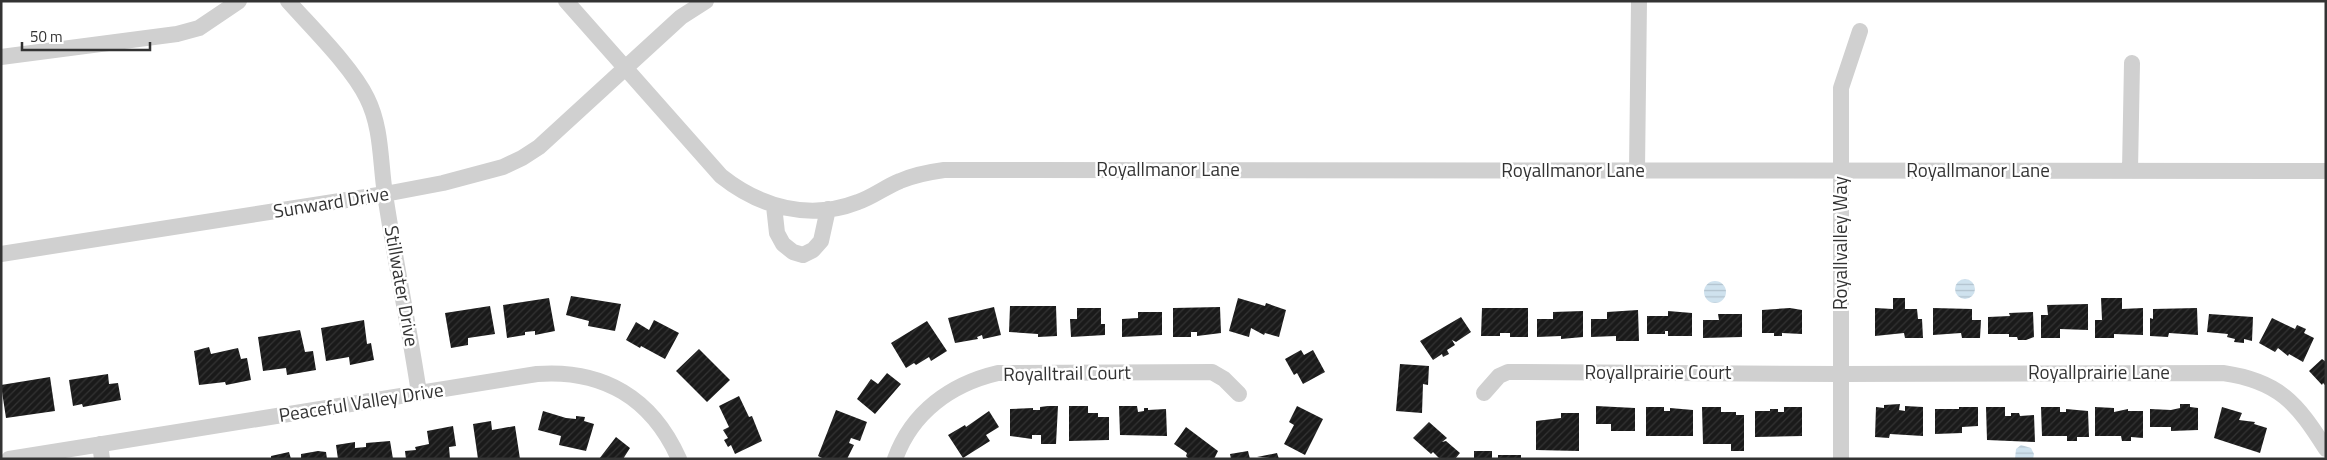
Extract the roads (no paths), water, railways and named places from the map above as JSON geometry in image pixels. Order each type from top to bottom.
[{"type":"street","points":[[1,57],[177,34],[199,28],[238,1]]},
{"type":"street","name":"Stillwater Drive","points":[[288,1],[356,78],[367,97],[377,121],[385,194],[405,298],[419,393]]},
{"type":"street","name":"Royallmanor Lane","points":[[566,1],[721,176],[751,197],[774,206],[811,210],[828,209],[857,203],[910,177],[944,170],[2326,171]]},
{"type":"street","name":"Sunward Drive","points":[[1,254],[385,194],[443,183],[503,166],[522,158],[539,147],[681,17],[706,1]]},
{"type":"street","points":[[1637,170],[1639,1]]},
{"type":"street","name":"Royallvalley Way","points":[[1841,459],[1840,170],[1842,88],[1860,31]]},
{"type":"street","points":[[2130,170],[2132,63]]},
{"type":"street","points":[[774,206],[777,233],[783,244],[793,252],[803,255],[813,250],[821,241],[828,209]]},
{"type":"street","name":"Royalltrail Court","points":[[895,459],[910,430],[939,398],[972,380],[998,373],[1024,371],[1212,372],[1224,379],[1239,394]]},
{"type":"street","name":"Royallprairie Court","points":[[1484,393],[1499,376],[1508,372],[1840,374]]},
{"type":"street","name":"Royallprairie Lane","points":[[1840,374],[2162,372],[2234,374],[2267,385],[2289,400],[2304,414],[2326,449]]},
{"type":"street","name":"Peaceful Valley Drive","points":[[9,459],[101,451],[419,393],[548,373],[572,374],[594,378],[621,390],[650,412],[664,430],[678,459]]},
{"type":"water","points":[[1965,279],[1972,282],[1975,289],[1972,296],[1965,299],[1958,296],[1955,289],[1958,282]]},
{"type":"water","points":[[1715,281],[1723,284],[1726,292],[1723,300],[1715,303],[1707,300],[1704,292],[1707,284]]},
{"type":"water","points":[[2021,445],[2031,448],[2034,454],[2033,459],[2015,459],[2016,449]]}]
